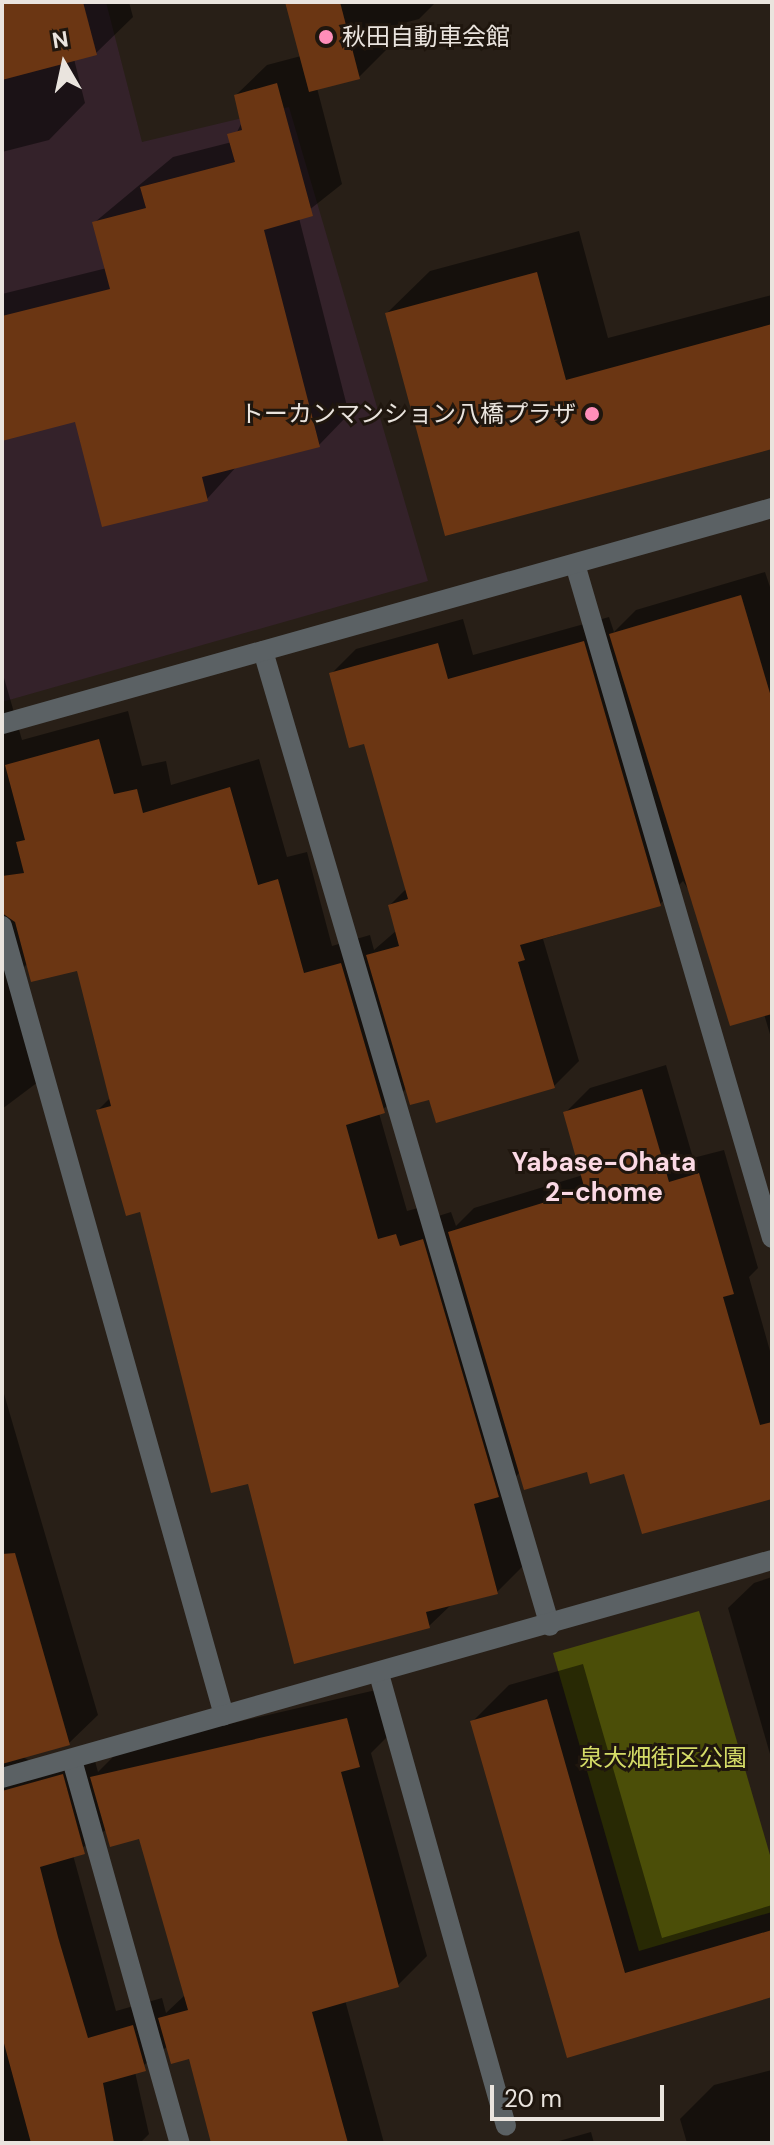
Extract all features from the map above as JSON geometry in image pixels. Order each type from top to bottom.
[{"type":"street","points":[[2,724],[772,508]]},
{"type":"street","points":[[575,564],[772,1238]]},
{"type":"street","points":[[263,651],[550,1626]]},
{"type":"street","points":[[2,926],[224,1715]]},
{"type":"street","points":[[2,1778],[550,1626],[772,1560]]},
{"type":"street","points":[[379,1674],[506,2125]]},
{"type":"street","points":[[72,1760],[180,2143]]},
{"type":"shaded area","points":[[2,2],[106,2],[142,142],[289,107],[428,581],[2,702]]},
{"type":"green space","name":"泉大畑街区公園","points":[[699,1611],[772,1862],[772,1912],[639,1951],[553,1653]]},
{"type":"building","points":[[2,2],[83,2],[97,55],[2,80]]},
{"type":"building","points":[[285,2],[340,2],[360,79],[309,92]]},
{"type":"building","points":[[277,83],[313,216],[264,230],[320,447],[202,477],[208,501],[102,527],[75,422],[2,441],[2,316],[110,289],[92,222],[146,208],[140,187],[235,162],[227,134],[242,130],[234,95]]},
{"type":"building","name":"トーカンマンション八橋プラザ","points":[[537,272],[566,380],[772,324],[772,449],[445,536],[385,313]]},
{"type":"building","points":[[741,595],[772,700],[772,1014],[730,1026],[609,634]]},
{"type":"building","points":[[584,641],[661,906],[520,945],[525,960],[518,962],[555,1088],[436,1123],[429,1100],[410,1105],[366,955],[399,946],[388,905],[408,899],[364,744],[349,748],[329,673],[438,643],[448,679]]},
{"type":"building","points":[[99,739],[114,794],[137,789],[143,813],[230,787],[258,885],[278,879],[304,973],[341,963],[385,1113],[346,1125],[378,1239],[396,1234],[400,1246],[423,1239],[499,1497],[474,1504],[498,1594],[426,1612],[430,1628],[294,1664],[248,1484],[211,1493],[140,1212],[126,1216],[96,1110],[111,1106],[77,971],[31,982],[15,922],[2,913],[2,876],[24,873],[16,842],[25,840],[5,765]]},
{"type":"building","points":[[642,1089],[669,1182],[699,1173],[734,1294],[723,1297],[760,1425],[772,1422],[772,1499],[642,1534],[624,1474],[590,1484],[587,1472],[524,1490],[448,1232],[585,1190],[563,1112]]},
{"type":"building","points":[[15,1553],[70,1745],[2,1764],[2,1554]]},
{"type":"building","points":[[547,1699],[625,1973],[772,1930],[772,1997],[567,2058],[470,1721]]},
{"type":"building","points":[[347,1718],[360,1767],[341,1772],[399,1987],[312,2012],[348,2143],[211,2143],[189,2059],[171,2064],[158,2018],[188,2010],[139,1839],[110,1847],[90,1777]]},
{"type":"building","points":[[63,1774],[85,1854],[40,1867],[58,1937],[88,2038],[133,2025],[146,2071],[103,2083],[114,2143],[31,2143],[2,2036],[2,1791]]},
{"type":"place","name":"秋田自動車会館","points":[[326,37]]},
{"type":"place","name":"トーカンマンション八橋プラザ","points":[[592,414]]},
{"type":"district","name":"Yabase-Ohata 2-chome","points":[[604,1178]]}]
